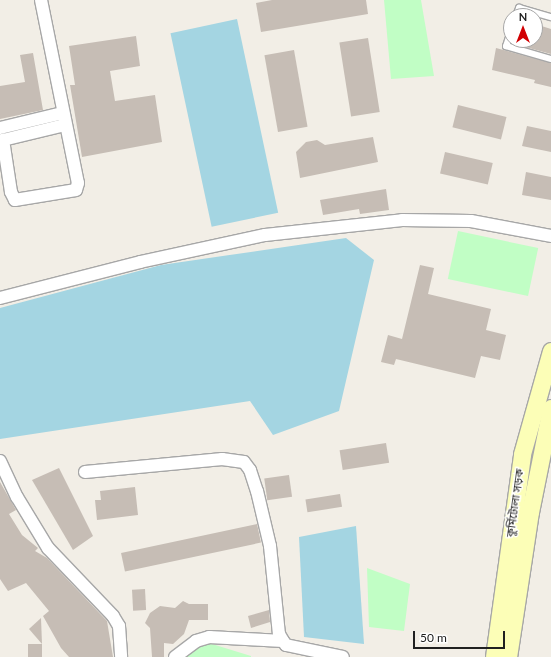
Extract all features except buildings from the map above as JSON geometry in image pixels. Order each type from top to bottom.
[{"type":"main road","name":"কুর্মিটোলা সড়ক","points":[[494,657],[522,454],[551,351]]},
{"type":"main road","name":"কুর্মিটোলা সড়ক","points":[[508,657],[546,452],[551,408]]},
{"type":"main road","points":[[522,454],[546,452]]},
{"type":"street","points":[[41,0],[65,125],[78,183],[76,190],[16,200],[11,192],[3,140],[65,125]]},
{"type":"street","points":[[0,128],[63,113]]},
{"type":"street","points":[[0,298],[140,262],[265,235],[395,220],[471,221],[551,236]]},
{"type":"street","points":[[85,472],[222,459],[244,462],[250,470],[257,491],[270,546],[279,634],[286,644],[343,657]]},
{"type":"street","points":[[0,462],[17,498],[48,548],[113,616],[119,626],[121,657]]},
{"type":"street","points":[[175,657],[196,641],[209,637],[283,641]]},
{"type":"lane","points":[[513,48],[551,59]]},
{"type":"green space","points":[[384,0],[421,0],[434,76],[391,79]]},
{"type":"green space","points":[[458,231],[538,248],[528,296],[448,279]]},
{"type":"green space","points":[[367,568],[410,584],[404,631],[369,627]]},
{"type":"green space","points":[[199,640],[251,656],[251,657],[181,657]]},
{"type":"water","points":[[237,19],[278,213],[212,227],[170,33]]},
{"type":"water","points":[[346,238],[374,260],[339,411],[273,435],[250,401],[0,439],[0,308],[161,265]]},
{"type":"water","points":[[356,526],[364,644],[304,637],[299,537]]}]
